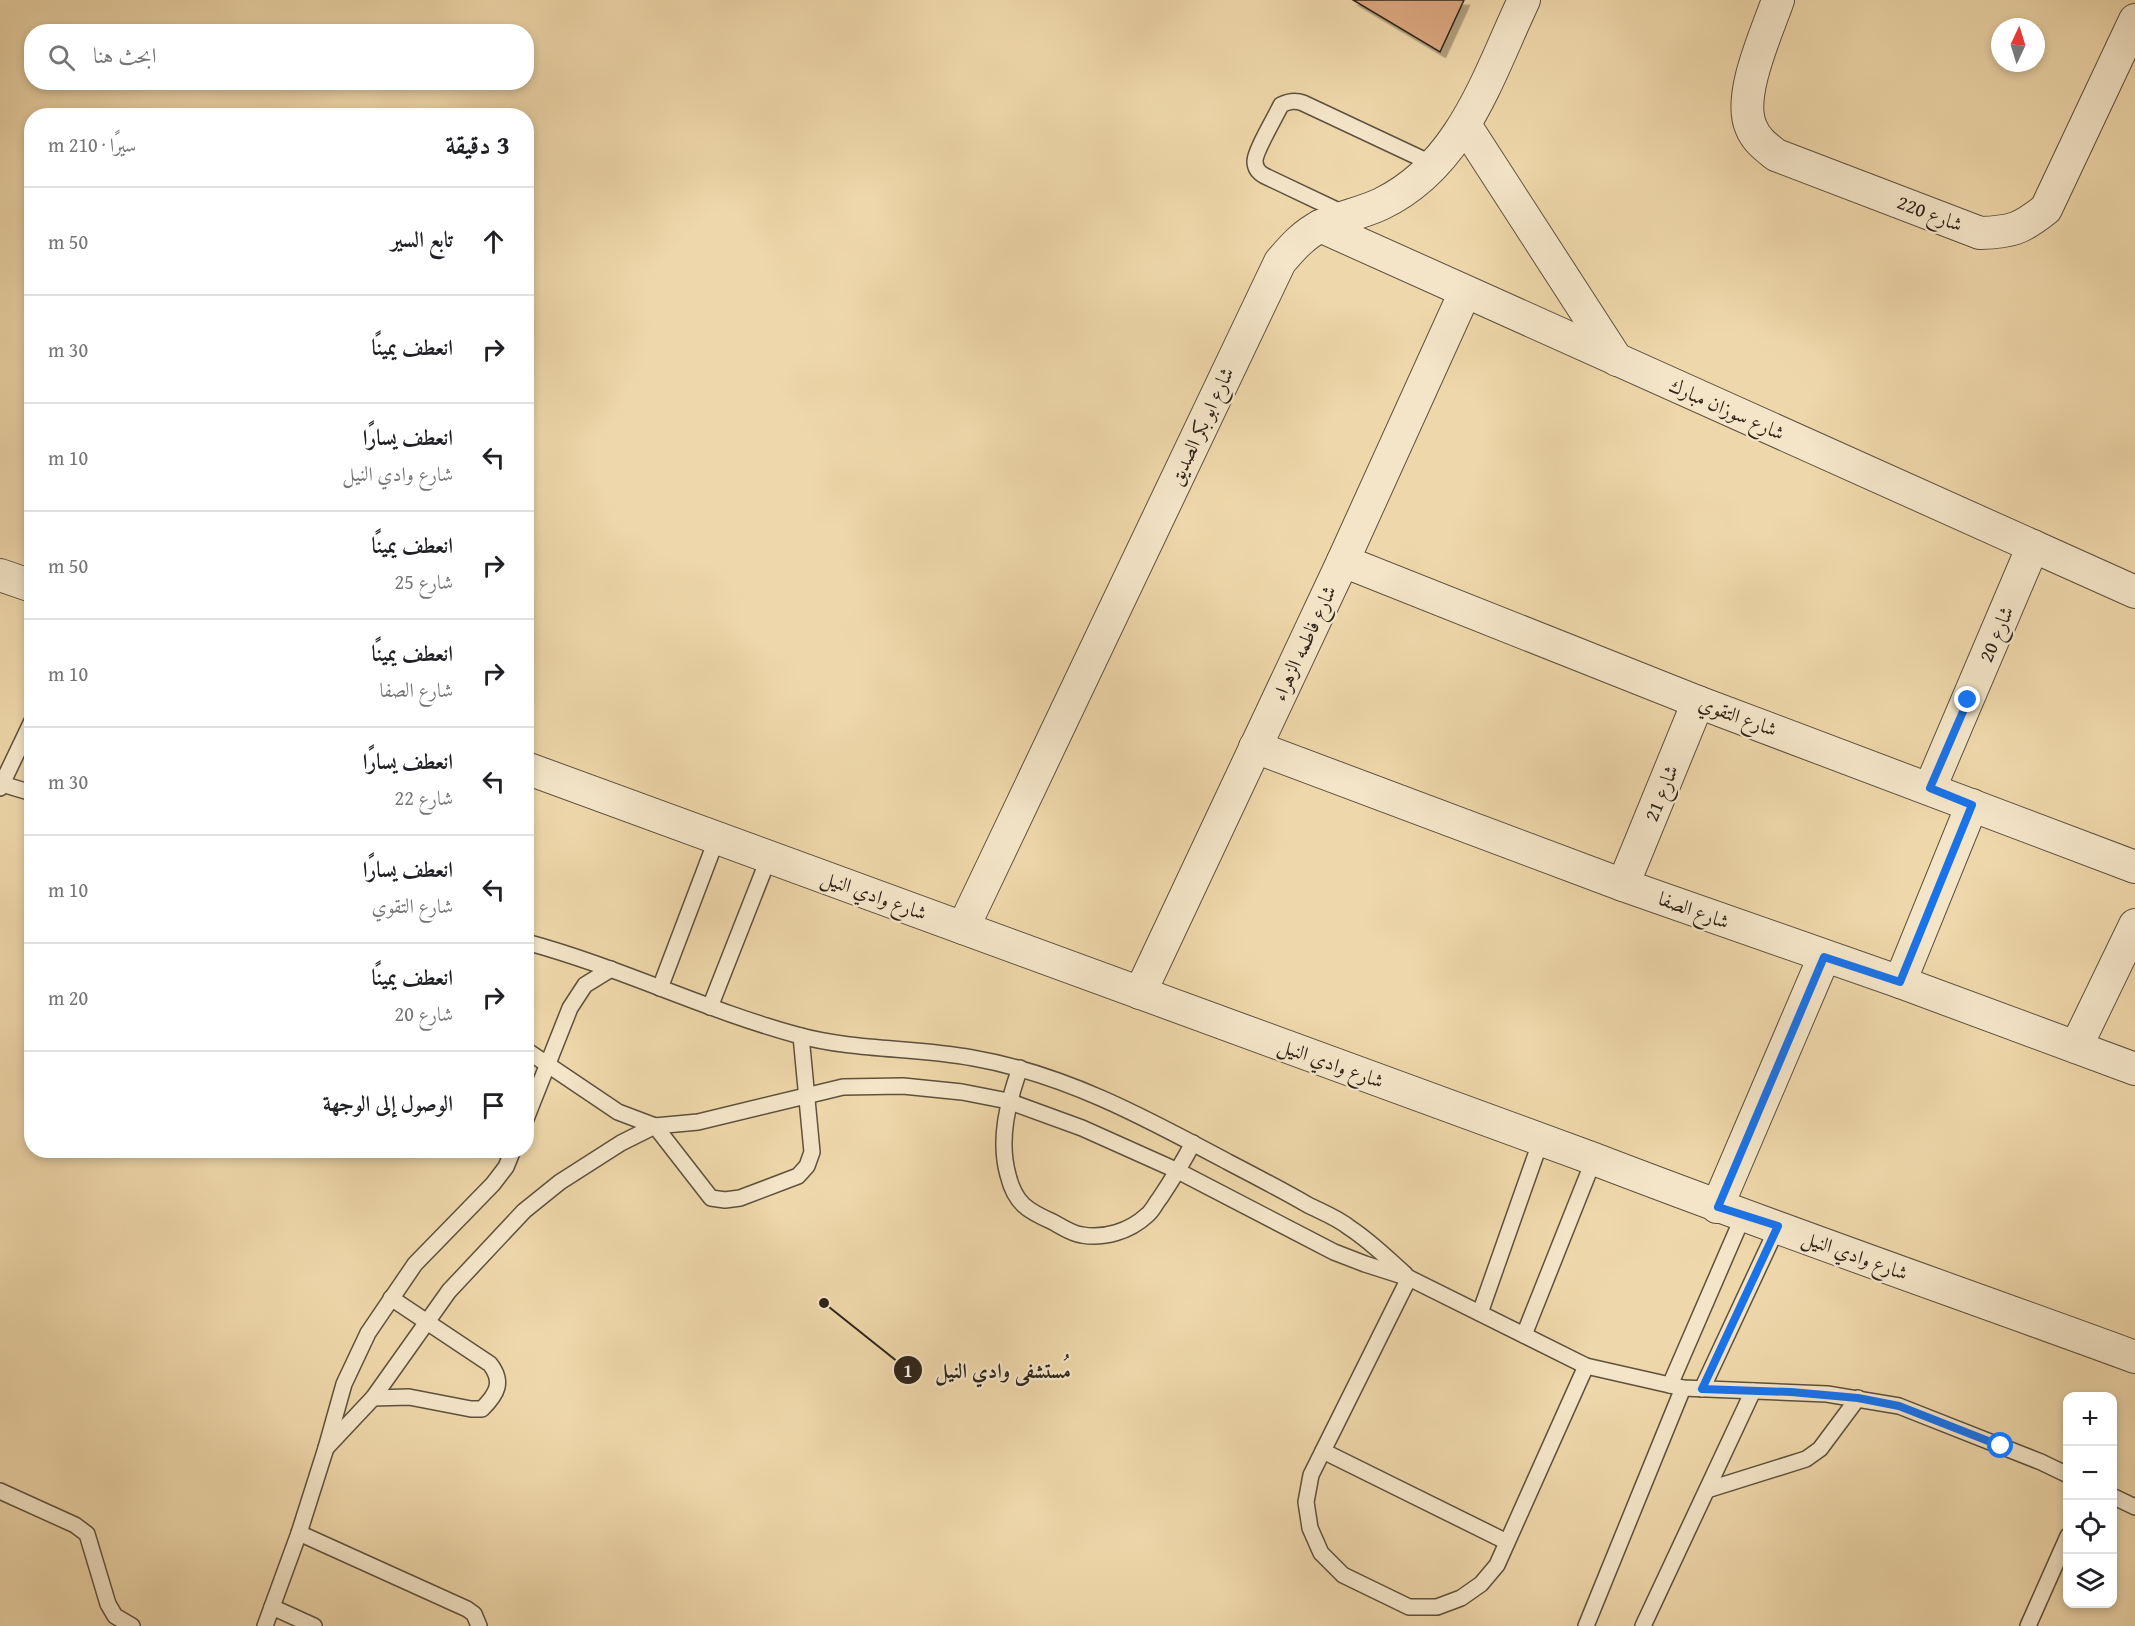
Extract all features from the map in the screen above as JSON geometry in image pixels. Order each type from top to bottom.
[{"type":"street","name":"شارع ابو بكر الصديق","points":[[963,928],[1280,262],[1298,242],[1320,226],[1381,204],[1409,187],[1435,165],[1466,125],[1524,0]]},
{"type":"street","name":"شارع 220","points":[[1778,0],[1748,91],[1746,109],[1751,127],[1761,143],[1776,155],[1980,232],[2005,232],[2027,224],[2046,209],[2135,20]]},
{"type":"street","points":[[1466,125],[1617,360]]},
{"type":"street","name":"شارع سوزان مبارك","points":[[1320,226],[2135,592]]},
{"type":"street","name":"شارع فاطمه الزهراء","points":[[1140,993],[1343,561],[1465,292]]},
{"type":"street","name":"شارع 20","points":[[1930,788],[2033,546]]},
{"type":"street","name":"شارع التقوي","points":[[1343,561],[1698,702],[2135,867]]},
{"type":"street","points":[[0,575],[24,583]]},
{"type":"street","name":"شارع 21","points":[[1623,885],[1698,702]]},
{"type":"street","name":"شارع الصفا","points":[[1255,747],[1623,885],[1900,982],[2135,1069]]},
{"type":"street","name":"شارع وادي النيل","points":[[534,771],[2135,1357]]},
{"type":"street","points":[[1900,982],[1972,805]]},
{"type":"street","points":[[2076,1047],[2135,925]]},
{"type":"street","points":[[1731,1210],[1824,957]]},
{"type":"lane","points":[[1349,216],[1265,176],[1256,168],[1256,156],[1281,105],[1286,102],[1303,103],[1435,165]]},
{"type":"lane","points":[[24,739],[1,786],[24,791]]},
{"type":"lane","points":[[660,988],[717,838]]},
{"type":"lane","points":[[710,1007],[769,857]]},
{"type":"lane","points":[[534,945],[610,969],[749,1022],[801,1036],[856,1046],[919,1050],[972,1057],[1058,1080],[1095,1095],[1193,1143],[1348,1226],[1409,1278]]},
{"type":"lane","points":[[534,1099],[570,1008],[585,985],[610,969]]},
{"type":"lane","points":[[534,1055],[618,1112],[655,1126],[711,1198],[726,1200],[740,1198],[798,1176],[807,1166],[812,1152],[801,1036]]},
{"type":"lane","points":[[1020,1068],[1008,1101],[1004,1139],[1004,1159],[1008,1178],[1015,1195],[1027,1210],[1080,1235],[1100,1237],[1119,1232],[1148,1215],[1178,1172],[1193,1143]]},
{"type":"lane","points":[[327,1448],[373,1398],[449,1291],[524,1210],[542,1195],[621,1143],[655,1126],[698,1122],[807,1094],[843,1087],[903,1086],[962,1092],[1008,1101],[1082,1128],[1178,1172],[1334,1252],[1409,1278],[1586,1366],[1676,1387],[1800,1392],[1858,1398],[1899,1406],[2041,1462],[2063,1473]]},
{"type":"lane","points":[[1480,1313],[1541,1140]]},
{"type":"lane","points":[[265,1626],[327,1448],[344,1384],[368,1333],[415,1264],[493,1184],[510,1158]]},
{"type":"lane","points":[[1524,1335],[1594,1159]]},
{"type":"lane","points":[[1586,1626],[1676,1387],[1731,1210]]},
{"type":"lane","points":[[1702,1389],[1778,1226]]},
{"type":"lane","points":[[1409,1278],[1311,1475],[1306,1502],[1310,1528],[1321,1553],[1343,1575],[1409,1607],[1437,1607],[1461,1599],[1481,1584],[1497,1565],[1586,1366]]},
{"type":"lane","points":[[373,1398],[409,1397],[471,1410],[482,1409],[491,1401],[499,1382],[490,1364],[391,1298]]},
{"type":"lane","points":[[1644,1626],[1753,1391]]},
{"type":"lane","points":[[1707,1490],[1806,1460],[1820,1449],[1858,1398]]},
{"type":"lane","points":[[1323,1451],[1507,1542]]},
{"type":"lane","points":[[0,1491],[75,1526],[87,1534],[108,1604],[116,1616],[132,1626]]},
{"type":"lane","points":[[2117,1498],[2135,1507]]},
{"type":"lane","points":[[299,1533],[467,1609],[474,1614],[480,1626]]},
{"type":"lane","points":[[2028,1626],[2063,1545]]},
{"type":"lane","points":[[272,1607],[314,1626]]},
{"type":"building","points":[[1353,0],[1464,0],[1440,52]]},
{"type":"place","name":"مُستشفى وادي النيل","points":[[824,1303]]},
{"type":"route","points":[[1968,700],[1930,788],[1972,805],[1900,982],[1824,957],[1718,1207],[1778,1226],[1702,1389],[1827,1394],[1858,1398],[1899,1406],[2001,1446]]}]
